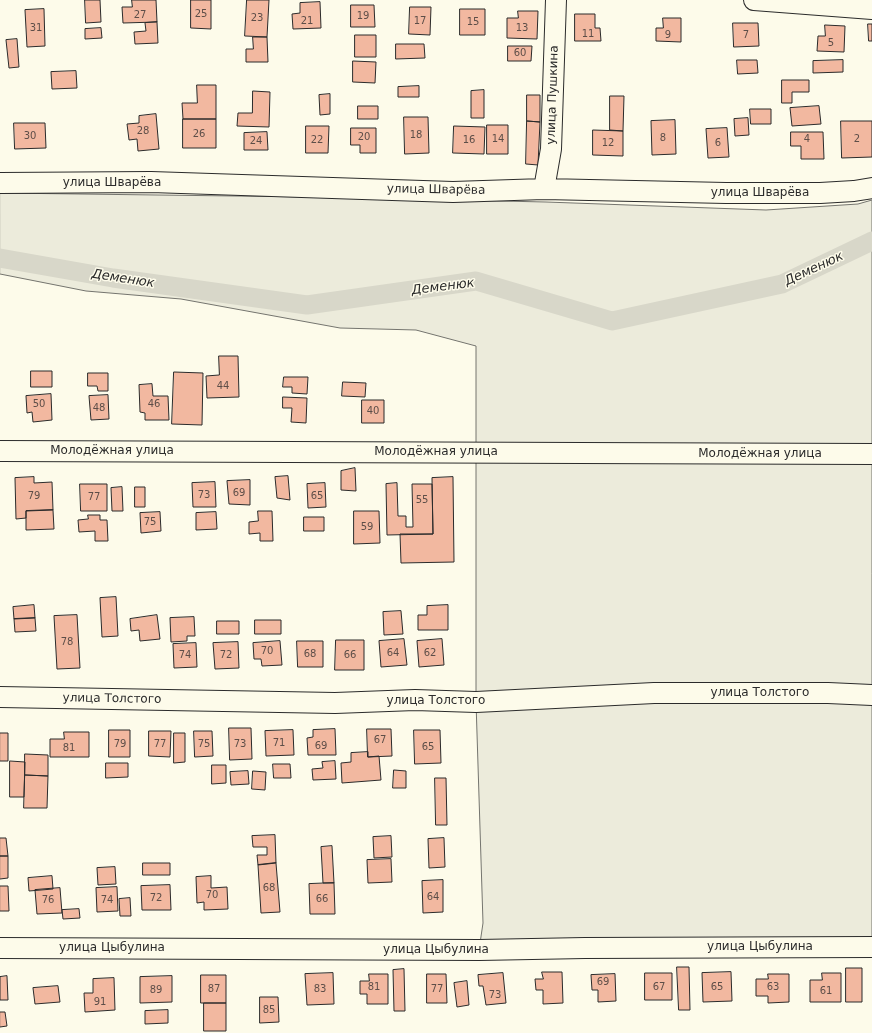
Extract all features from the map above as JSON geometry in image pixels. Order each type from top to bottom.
[{"type":"street","name":"улица Пушкина","points":[[544,189],[551,149],[556,0]]},
{"type":"street","points":[[754,0],[872,9]]},
{"type":"street","name":"улица Шварёва","points":[[0,182],[151,182],[453,192],[544,189],[734,193],[820,193],[854,191],[872,188]]},
{"type":"street","name":"Молодёжная улица","points":[[0,451],[872,454]]},
{"type":"street","name":"улица Толстого","points":[[0,697],[335,703],[415,700],[476,702],[654,693],[828,693],[872,695]]},
{"type":"street","name":"улица Цыбулина","points":[[0,948],[479,950],[872,947]]},
{"type":"shaded area","points":[[0,193],[546,202],[766,210],[858,204],[872,200],[872,947],[479,950],[483,923],[476,702],[476,346],[416,330],[340,328],[181,299],[86,291],[0,274]]},
{"type":"building","points":[[85,0],[100,0],[101,22],[86,23]]},
{"type":"building","points":[[132,0],[156,0],[157,22],[123,23],[122,7],[132,7]]},
{"type":"building","points":[[191,0],[211,0],[211,29],[191,28]]},
{"type":"building","points":[[247,0],[269,0],[267,37],[245,36]]},
{"type":"building","points":[[320,2],[321,28],[293,29],[292,14],[300,13],[300,3]]},
{"type":"building","points":[[351,5],[374,5],[375,27],[351,27]]},
{"type":"building","points":[[410,7],[431,7],[430,35],[409,34]]},
{"type":"building","points":[[44,9],[45,46],[27,47],[25,10]]},
{"type":"building","points":[[460,9],[485,9],[485,35],[460,35]]},
{"type":"building","points":[[518,11],[538,11],[537,39],[507,38],[507,18],[518,18]]},
{"type":"building","points":[[575,14],[595,14],[595,28],[600,28],[601,41],[575,41]]},
{"type":"building","points":[[663,18],[681,18],[681,42],[656,41],[656,28],[663,28]]},
{"type":"building","points":[[157,22],[158,43],[135,44],[134,32],[146,31],[145,23]]},
{"type":"building","points":[[733,23],[758,23],[759,46],[734,47]]},
{"type":"building","points":[[868,24],[872,24],[872,41],[869,41]]},
{"type":"building","points":[[825,25],[845,26],[844,52],[817,51],[818,36],[825,36]]},
{"type":"building","points":[[101,28],[102,38],[85,39],[85,29]]},
{"type":"building","points":[[355,35],[376,35],[376,57],[355,57]]},
{"type":"building","points":[[253,37],[267,37],[268,62],[246,62],[246,49],[253,49]]},
{"type":"building","points":[[17,39],[19,67],[9,68],[6,40]]},
{"type":"building","points":[[396,44],[424,44],[425,58],[396,59]]},
{"type":"building","points":[[508,46],[532,46],[531,61],[508,61]]},
{"type":"building","points":[[737,60],[757,60],[758,73],[738,74]]},
{"type":"building","points":[[843,60],[843,72],[813,73],[813,61]]},
{"type":"building","points":[[353,61],[376,62],[375,83],[353,82]]},
{"type":"building","points":[[76,71],[77,88],[52,89],[51,72]]},
{"type":"building","points":[[782,80],[809,80],[809,92],[792,92],[792,103],[782,103]]},
{"type":"building","points":[[197,85],[216,85],[216,119],[183,119],[182,103],[197,103]]},
{"type":"building","points":[[419,86],[419,97],[398,97],[398,87]]},
{"type":"building","points":[[484,90],[484,118],[471,118],[471,91]]},
{"type":"building","points":[[253,91],[270,92],[269,127],[237,126],[238,113],[252,113]]},
{"type":"building","points":[[330,94],[330,114],[320,115],[319,95]]},
{"type":"building","points":[[527,95],[540,95],[540,122],[527,121]]},
{"type":"building","points":[[610,96],[624,96],[623,131],[610,130]]},
{"type":"building","points":[[358,106],[378,106],[378,119],[358,119]]},
{"type":"building","points":[[819,106],[821,124],[792,126],[790,108]]},
{"type":"building","points":[[750,109],[771,109],[771,124],[751,124]]},
{"type":"building","points":[[156,114],[159,149],[138,151],[137,139],[129,140],[127,124],[139,123],[139,116]]},
{"type":"building","points":[[404,117],[428,117],[429,153],[405,154]]},
{"type":"building","points":[[748,118],[749,135],[735,136],[734,119]]},
{"type":"building","points":[[183,119],[216,119],[216,148],[183,148]]},
{"type":"building","points":[[675,120],[676,154],[652,155],[651,121]]},
{"type":"building","points":[[527,121],[540,122],[538,165],[526,164]]},
{"type":"building","points":[[841,121],[872,121],[872,157],[842,158]]},
{"type":"building","points":[[14,123],[45,123],[46,148],[15,149]]},
{"type":"building","points":[[487,125],[508,125],[508,154],[487,154]]},
{"type":"building","points":[[306,126],[329,126],[328,153],[306,153]]},
{"type":"building","points":[[454,126],[485,127],[484,154],[453,153]]},
{"type":"building","points":[[351,128],[376,128],[376,153],[360,153],[360,145],[351,145]]},
{"type":"building","points":[[727,128],[729,157],[708,158],[706,129]]},
{"type":"building","points":[[593,130],[623,131],[623,156],[593,155]]},
{"type":"building","points":[[267,132],[268,150],[244,150],[244,133]]},
{"type":"building","points":[[791,132],[823,132],[824,159],[801,159],[801,146],[791,146]]},
{"type":"building","points":[[219,356],[238,356],[239,397],[207,398],[206,376],[219,375]]},
{"type":"building","points":[[31,371],[52,371],[52,387],[31,387]]},
{"type":"building","points":[[174,372],[203,373],[202,425],[172,424]]},
{"type":"building","points":[[88,373],[108,373],[108,391],[98,391],[97,386],[88,386]]},
{"type":"building","points":[[284,377],[308,377],[307,394],[292,393],[292,387],[283,387]]},
{"type":"building","points":[[343,382],[366,383],[365,397],[342,396]]},
{"type":"building","points":[[152,384],[153,396],[168,396],[169,420],[145,420],[145,413],[140,412],[139,385]]},
{"type":"building","points":[[51,394],[52,420],[33,422],[32,412],[27,413],[26,396]]},
{"type":"building","points":[[108,395],[109,419],[91,420],[89,396]]},
{"type":"building","points":[[283,397],[307,398],[306,423],[291,422],[292,408],[283,408]]},
{"type":"building","points":[[362,400],[384,400],[384,423],[362,423]]},
{"type":"building","points":[[355,468],[356,491],[341,490],[341,471]]},
{"type":"building","points":[[288,476],[290,500],[277,498],[275,477]]},
{"type":"building","points":[[34,477],[34,483],[52,482],[53,510],[26,511],[26,518],[16,519],[15,478]]},
{"type":"building","points":[[453,477],[454,562],[401,563],[400,534],[433,534],[432,478]]},
{"type":"building","points":[[250,480],[250,505],[229,504],[227,481]]},
{"type":"building","points":[[215,482],[216,507],[193,507],[192,483]]},
{"type":"building","points":[[325,483],[326,507],[308,508],[307,484]]},
{"type":"building","points":[[397,483],[398,516],[406,516],[406,527],[413,527],[412,484],[432,484],[433,534],[387,535],[386,484]]},
{"type":"building","points":[[80,484],[107,484],[107,511],[81,511]]},
{"type":"building","points":[[122,487],[123,511],[112,511],[111,488]]},
{"type":"building","points":[[135,487],[145,487],[145,507],[135,507]]},
{"type":"building","points":[[53,510],[54,529],[26,530],[26,511]]},
{"type":"building","points":[[258,511],[272,511],[273,541],[260,541],[260,533],[249,534],[249,522],[258,521]]},
{"type":"building","points":[[354,511],[379,511],[380,543],[354,544]]},
{"type":"building","points":[[160,512],[161,531],[141,533],[140,513]]},
{"type":"building","points":[[216,512],[217,529],[196,530],[196,513]]},
{"type":"building","points":[[88,515],[100,515],[100,520],[107,520],[108,541],[95,541],[95,531],[79,532],[78,520],[88,519]]},
{"type":"building","points":[[304,517],[324,517],[324,531],[304,531]]},
{"type":"building","points":[[116,597],[118,636],[102,637],[100,598]]},
{"type":"building","points":[[34,605],[35,618],[14,619],[13,607]]},
{"type":"building","points":[[448,605],[448,630],[418,630],[418,615],[427,615],[427,606]]},
{"type":"building","points":[[401,611],[403,634],[384,635],[383,612]]},
{"type":"building","points":[[77,615],[80,668],[57,669],[54,616]]},
{"type":"building","points":[[157,615],[160,639],[140,641],[139,630],[131,631],[130,619]]},
{"type":"building","points":[[194,617],[195,636],[187,636],[187,641],[171,642],[170,618]]},
{"type":"building","points":[[35,618],[36,631],[15,632],[14,619]]},
{"type":"building","points":[[255,620],[281,620],[281,634],[255,634]]},
{"type":"building","points":[[217,621],[239,621],[239,634],[217,634]]},
{"type":"building","points":[[404,639],[407,665],[381,667],[379,641]]},
{"type":"building","points":[[442,639],[444,665],[419,667],[417,641]]},
{"type":"building","points":[[336,640],[364,640],[364,670],[335,670]]},
{"type":"building","points":[[280,641],[282,665],[262,666],[261,659],[254,659],[253,643]]},
{"type":"building","points":[[297,641],[323,641],[323,667],[298,667]]},
{"type":"building","points":[[238,642],[239,668],[215,669],[213,643]]},
{"type":"building","points":[[196,643],[197,667],[174,668],[173,644]]},
{"type":"building","points":[[229,728],[251,728],[252,759],[230,760]]},
{"type":"building","points":[[335,729],[336,755],[308,755],[307,738],[313,737],[313,730]]},
{"type":"building","points":[[367,729],[391,729],[392,756],[368,757]]},
{"type":"building","points":[[109,730],[130,730],[130,757],[109,757]]},
{"type":"building","points":[[293,730],[294,755],[266,756],[265,731]]},
{"type":"building","points":[[414,730],[440,730],[441,763],[415,764]]},
{"type":"building","points":[[149,731],[171,731],[170,757],[149,756]]},
{"type":"building","points":[[194,731],[212,731],[213,756],[195,757]]},
{"type":"building","points":[[64,732],[89,732],[89,757],[50,757],[50,739],[64,739]]},
{"type":"building","points":[[0,733],[8,733],[8,761],[0,761]]},
{"type":"building","points":[[174,733],[185,733],[185,762],[174,763]]},
{"type":"building","points":[[368,752],[368,757],[379,756],[381,780],[342,783],[341,763],[351,762],[351,753]]},
{"type":"building","points":[[25,754],[48,755],[48,776],[25,775]]},
{"type":"building","points":[[10,761],[25,762],[24,797],[10,797]]},
{"type":"building","points":[[335,761],[336,779],[313,780],[312,769],[323,768],[322,762]]},
{"type":"building","points":[[106,763],[128,763],[128,777],[106,778]]},
{"type":"building","points":[[273,764],[290,764],[291,778],[274,778]]},
{"type":"building","points":[[212,765],[226,765],[226,783],[212,784]]},
{"type":"building","points":[[394,770],[406,771],[406,788],[393,788]]},
{"type":"building","points":[[248,771],[249,784],[231,785],[230,772]]},
{"type":"building","points":[[253,771],[266,772],[265,790],[252,789]]},
{"type":"building","points":[[25,775],[48,776],[47,808],[24,808]]},
{"type":"building","points":[[435,778],[446,778],[447,825],[436,825]]},
{"type":"building","points":[[275,835],[276,863],[258,865],[257,855],[267,855],[267,847],[253,847],[252,836]]},
{"type":"building","points":[[391,836],[392,857],[374,858],[373,837]]},
{"type":"building","points":[[0,838],[6,838],[8,856],[0,856]]},
{"type":"building","points":[[444,838],[445,867],[429,868],[428,839]]},
{"type":"building","points":[[332,846],[334,883],[323,883],[321,847]]},
{"type":"building","points":[[0,856],[8,856],[8,878],[0,879]]},
{"type":"building","points":[[391,859],[392,882],[368,883],[367,860]]},
{"type":"building","points":[[143,863],[170,863],[170,875],[143,875]]},
{"type":"building","points":[[276,863],[280,912],[261,913],[258,865]]},
{"type":"building","points":[[115,867],[116,884],[98,885],[97,868]]},
{"type":"building","points":[[52,876],[53,889],[29,891],[28,878]]},
{"type":"building","points":[[211,876],[211,888],[227,887],[228,909],[204,910],[204,902],[197,903],[196,877]]},
{"type":"building","points":[[443,880],[443,912],[423,913],[422,881]]},
{"type":"building","points":[[334,883],[335,914],[310,914],[309,884]]},
{"type":"building","points":[[170,885],[171,910],[142,910],[141,886]]},
{"type":"building","points":[[0,886],[8,886],[9,911],[0,911]]},
{"type":"building","points":[[117,887],[118,911],[97,912],[96,888]]},
{"type":"building","points":[[60,888],[62,913],[37,914],[35,890]]},
{"type":"building","points":[[130,898],[131,916],[120,916],[119,899]]},
{"type":"building","points":[[79,909],[80,918],[63,919],[62,910]]},
{"type":"building","points":[[677,967],[689,967],[690,1010],[679,1010]]},
{"type":"building","points":[[846,968],[862,968],[862,1002],[846,1002]]},
{"type":"building","points":[[404,969],[405,1011],[394,1011],[393,970]]},
{"type":"building","points":[[542,972],[562,972],[563,1003],[543,1004],[543,990],[536,990],[535,979],[543,979]]},
{"type":"building","points":[[731,972],[732,1001],[703,1002],[702,973]]},
{"type":"building","points":[[333,973],[334,1004],[307,1005],[305,974]]},
{"type":"building","points":[[503,973],[506,1003],[486,1005],[483,986],[479,986],[478,975]]},
{"type":"building","points":[[645,973],[672,973],[672,1000],[645,1000]]},
{"type":"building","points":[[822,973],[841,973],[841,1002],[810,1002],[810,980],[822,980]]},
{"type":"building","points":[[369,974],[388,974],[388,1004],[367,1004],[367,994],[360,994],[360,981],[369,981]]},
{"type":"building","points":[[427,974],[446,974],[447,1003],[427,1003]]},
{"type":"building","points":[[615,974],[616,1001],[598,1002],[598,990],[592,990],[591,975]]},
{"type":"building","points":[[768,974],[789,974],[789,1002],[768,1003],[768,996],[756,996],[756,979],[768,979]]},
{"type":"building","points":[[201,975],[226,975],[226,1003],[201,1003]]},
{"type":"building","points":[[7,976],[8,1000],[0,1000],[0,977]]},
{"type":"building","points":[[172,976],[172,1002],[140,1003],[140,977]]},
{"type":"building","points":[[114,978],[115,1010],[85,1012],[84,993],[93,993],[93,979]]},
{"type":"building","points":[[467,981],[469,1005],[457,1007],[454,983]]},
{"type":"building","points":[[58,986],[60,1002],[35,1004],[33,988]]},
{"type":"building","points":[[260,997],[278,997],[279,1022],[260,1023]]},
{"type":"building","points":[[204,1003],[226,1003],[226,1031],[204,1031]]},
{"type":"building","points":[[168,1010],[168,1023],[145,1024],[145,1011]]},
{"type":"building","points":[[0,1012],[5,1012],[7,1026],[0,1027]]},
{"type":"waterway","name":"Деменюк","points":[[0,258],[113,278],[307,305],[476,281],[612,321],[782,284],[872,241]]}]
